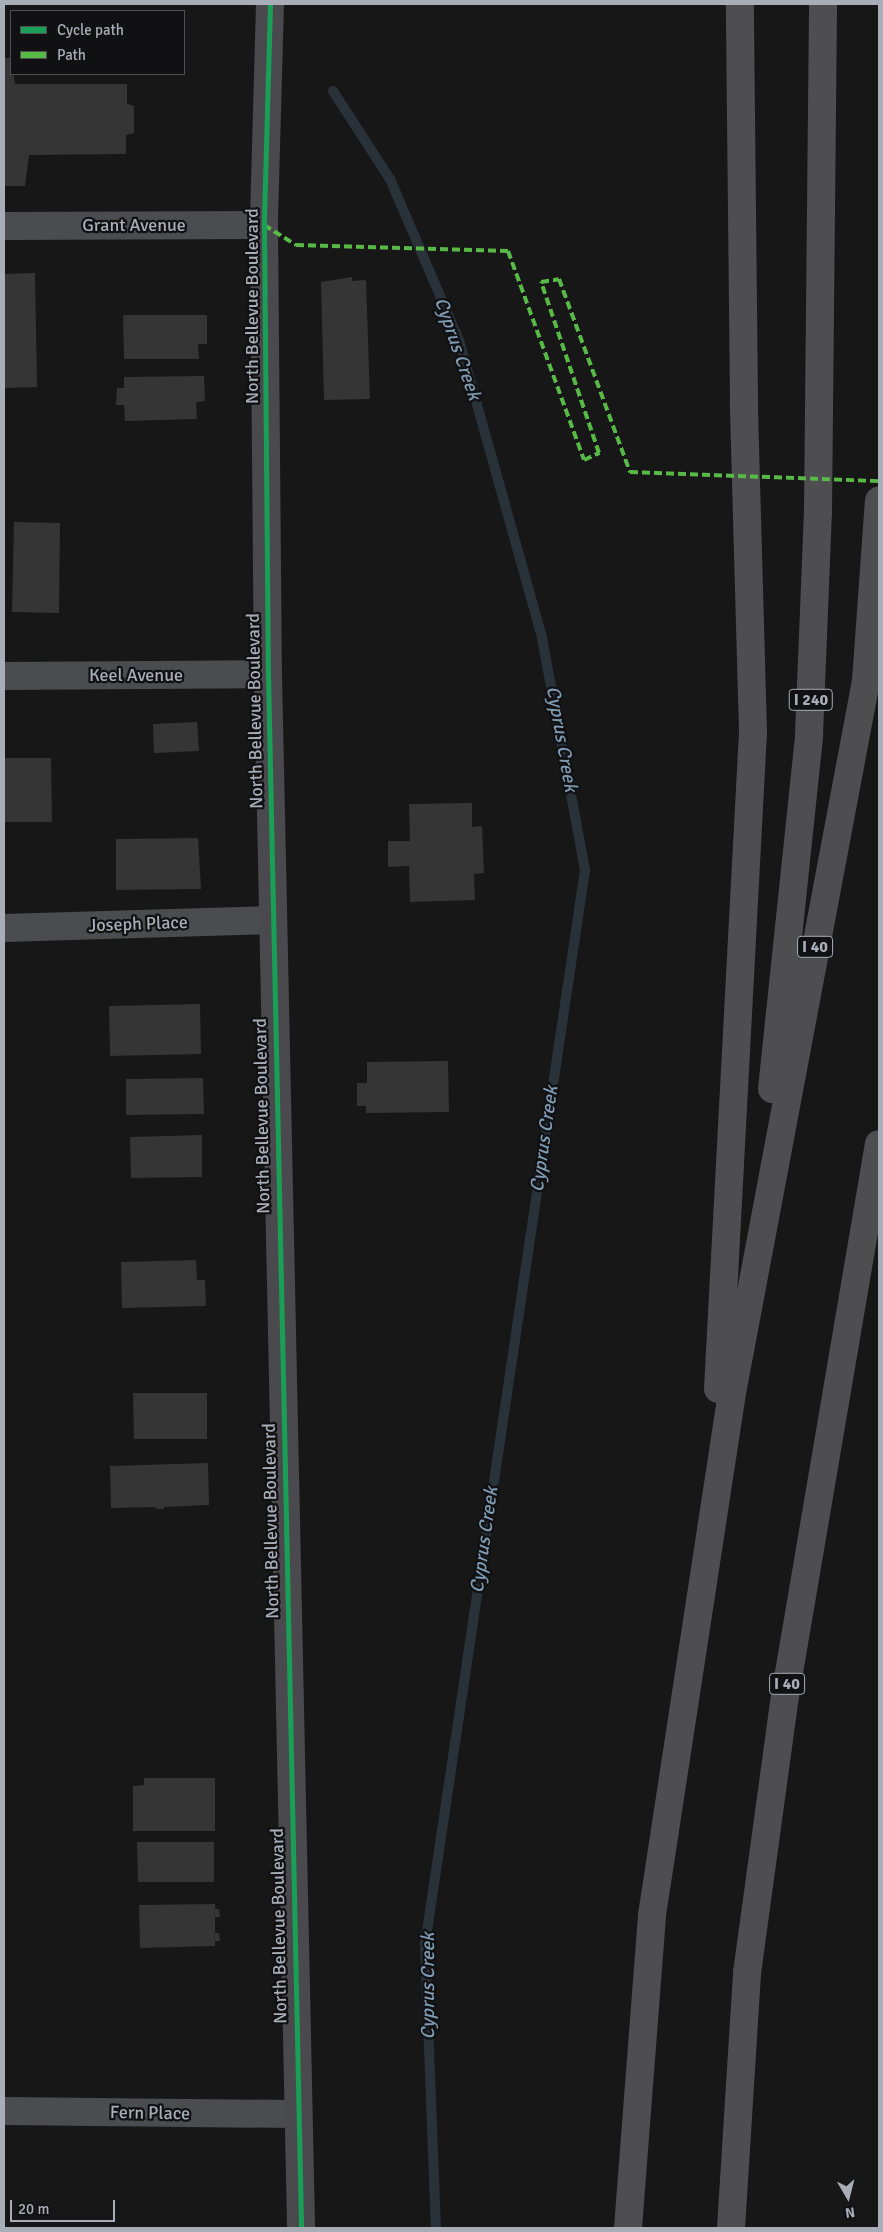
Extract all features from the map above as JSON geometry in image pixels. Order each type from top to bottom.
[{"type":"highway","points":[[711,1512],[753,732],[744,402],[740,4]]},
{"type":"highway","name":"I 240","points":[[732,1392],[772,1088],[809,735],[818,511],[823,4]]},
{"type":"highway","name":"I 40","points":[[628,2228],[652,1915],[711,1512],[866,681],[879,500]]},
{"type":"highway","name":"I 40","points":[[731,2228],[747,1973],[785,1696],[879,1144]]},
{"type":"street","name":"North Bellevue Boulevard","points":[[270,4],[264,225],[268,674],[297,2114],[301,2228]]},
{"type":"street","name":"Grant Avenue","points":[[4,226],[264,225]]},
{"type":"street","name":"Keel Avenue","points":[[4,676],[268,674]]},
{"type":"street","name":"Joseph Place","points":[[4,928],[272,920]]},
{"type":"street","name":"Fern Place","points":[[4,2111],[297,2114]]},
{"type":"building","points":[[4,58],[10,58],[10,75],[14,75],[15,84],[127,84],[127,104],[134,106],[134,133],[126,135],[126,154],[29,155],[25,186],[4,186]]},
{"type":"building","points":[[35,273],[37,387],[4,388],[4,274]]},
{"type":"building","points":[[352,277],[352,281],[366,280],[370,399],[324,400],[321,282]]},
{"type":"building","points":[[123,315],[207,315],[207,344],[198,344],[199,359],[124,359]]},
{"type":"building","points":[[204,376],[205,401],[196,402],[197,419],[125,421],[124,405],[116,405],[117,388],[124,388],[124,377]]},
{"type":"building","points":[[14,522],[60,523],[59,613],[12,612]]},
{"type":"building","points":[[197,722],[199,751],[154,753],[153,724]]},
{"type":"building","points":[[4,758],[51,758],[52,822],[4,822]]},
{"type":"building","points":[[472,803],[472,827],[482,826],[484,873],[474,874],[475,900],[410,902],[409,866],[388,867],[388,841],[410,841],[409,804]]},
{"type":"building","points":[[198,838],[201,889],[116,890],[116,839]]},
{"type":"building","points":[[200,1004],[201,1054],[110,1056],[109,1006]]},
{"type":"building","points":[[448,1061],[449,1112],[366,1113],[366,1106],[357,1106],[357,1083],[367,1083],[367,1062]]},
{"type":"building","points":[[203,1078],[204,1114],[126,1115],[126,1079]]},
{"type":"building","points":[[202,1135],[202,1177],[131,1178],[130,1137]]},
{"type":"building","points":[[196,1260],[197,1280],[205,1280],[206,1306],[122,1308],[121,1262]]},
{"type":"building","points":[[133,1393],[207,1393],[207,1439],[134,1439]]},
{"type":"building","points":[[208,1463],[209,1505],[164,1507],[164,1509],[155,1509],[156,1507],[111,1508],[110,1466]]},
{"type":"building","points":[[144,1778],[215,1778],[215,1831],[133,1831],[133,1786],[144,1785]]},
{"type":"building","points":[[137,1842],[214,1842],[214,1882],[138,1882]]},
{"type":"building","points":[[215,1904],[215,1909],[219,1909],[220,1917],[215,1917],[215,1933],[219,1933],[220,1941],[215,1941],[215,1946],[140,1948],[139,1905]]},
{"type":"waterway","name":"Cyprus Creek","points":[[333,91],[390,179],[459,340],[542,638],[585,870],[425,1944],[436,2228]]},
{"type":"marked path","points":[[264,225],[296,245],[508,251],[584,460],[599,453],[541,282],[559,279],[630,472],[879,481]]},
{"type":"cycle path","points":[[270,4],[264,225],[268,674],[301,2228]]}]
